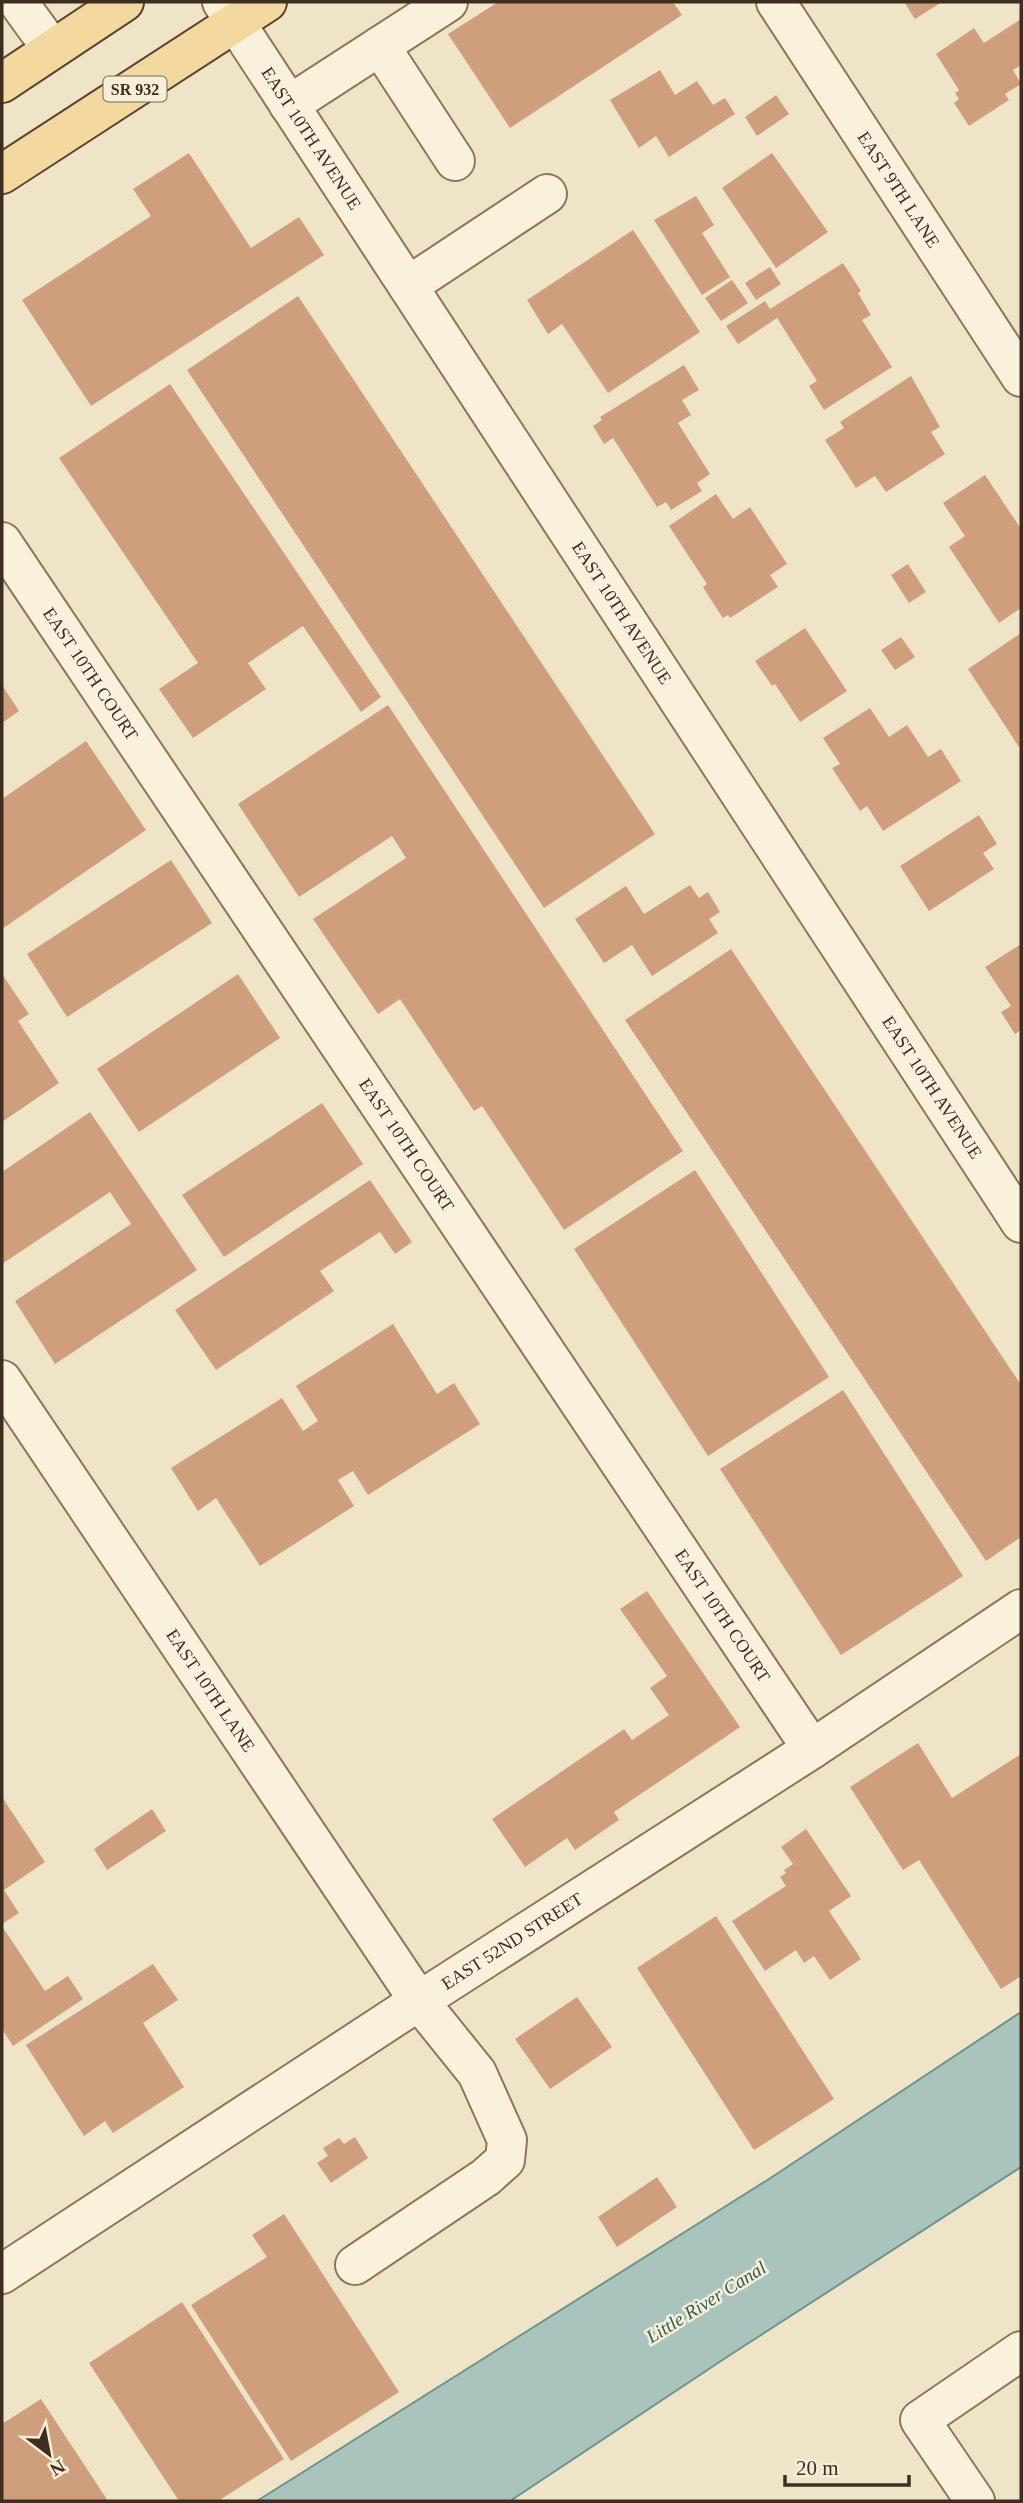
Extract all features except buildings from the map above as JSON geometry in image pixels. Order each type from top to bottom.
[{"type":"main road","points":[[2,83],[124,2]]},
{"type":"main road","name":"SR 932","points":[[2,174],[228,12],[267,2]]},
{"type":"street","points":[[18,2],[52,49]]},
{"type":"street","points":[[289,105],[448,2]]},
{"type":"street","name":"EAST 9TH LANE","points":[[776,2],[1021,377]]},
{"type":"street","name":"EAST 10TH AVENUE","points":[[228,12],[1021,1223]]},
{"type":"street","points":[[380,46],[455,161]]},
{"type":"street","points":[[408,286],[547,194]]},
{"type":"street","name":"EAST 10TH COURT","points":[[2,542],[812,1749]]},
{"type":"street","name":"EAST 10TH LANE","points":[[2,1380],[419,2001],[477,2073],[507,2140],[505,2160],[486,2177],[355,2265]]},
{"type":"street","name":"EAST 52ND STREET","points":[[2,2274],[419,2001],[812,1749],[1021,1609]]},
{"type":"street","points":[[975,2501],[920,2420],[1021,2351]]},
{"type":"water","name":"Little River Canal","points":[[1021,2012],[1021,2167],[510,2501],[257,2501],[769,2179]]}]
